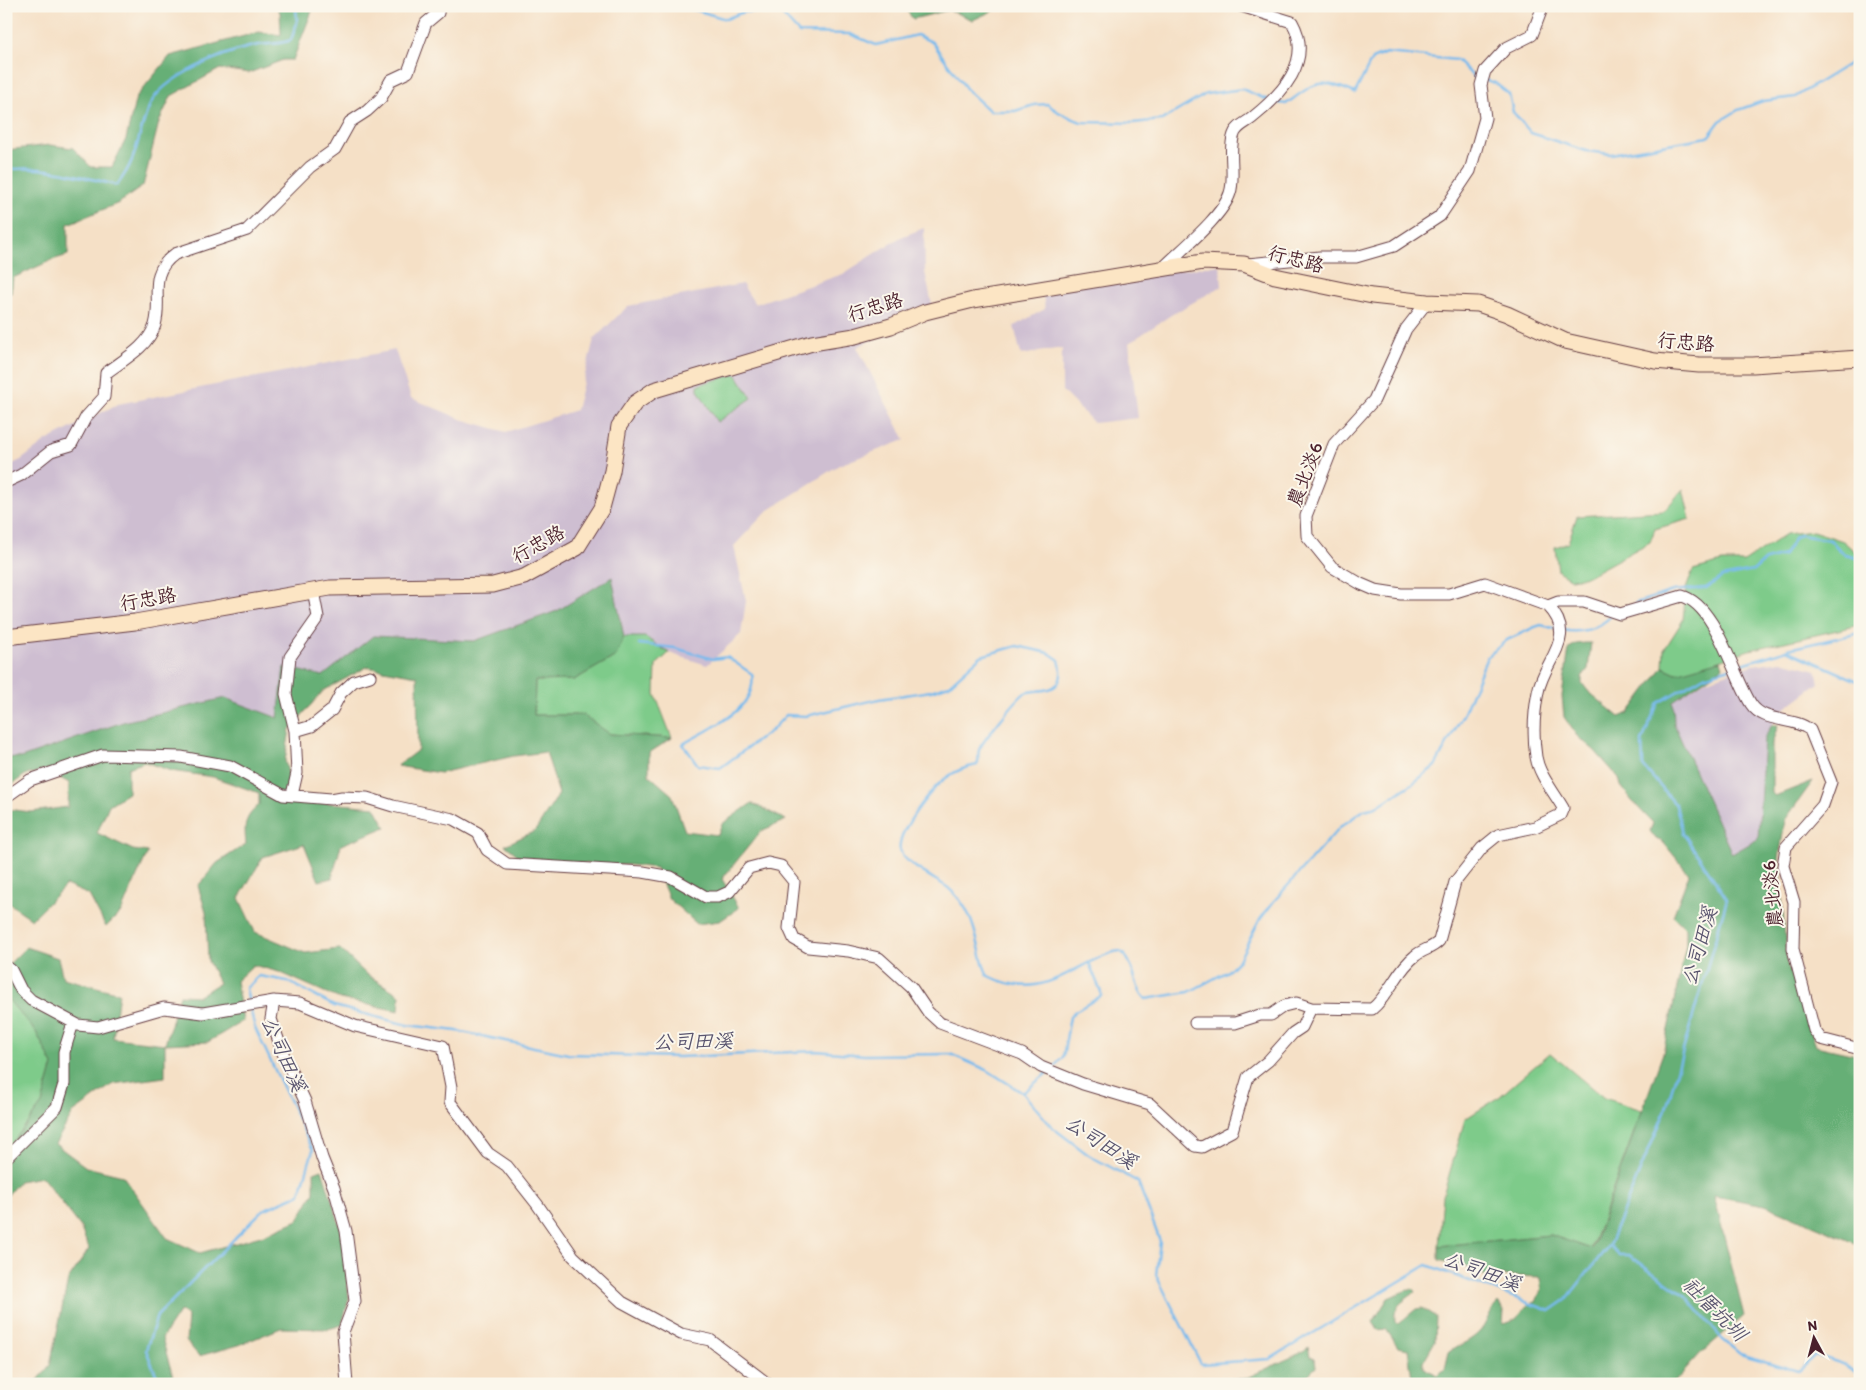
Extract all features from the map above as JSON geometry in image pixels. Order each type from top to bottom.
[{"type":"street","points":[[6,482],[22,475],[51,452],[71,445],[86,417],[104,396],[106,373],[138,350],[154,326],[159,270],[166,260],[175,254],[247,230],[310,168],[335,149],[350,122],[367,111],[381,98],[391,80],[408,72],[426,23],[438,13],[439,6]]},
{"type":"street","points":[[1164,267],[1220,211],[1230,193],[1234,134],[1240,126],[1252,118],[1286,86],[1295,70],[1299,52],[1299,35],[1292,22],[1241,6]]},
{"type":"street","points":[[1244,264],[1320,257],[1356,257],[1394,246],[1440,216],[1470,171],[1485,118],[1482,85],[1485,71],[1506,48],[1532,35],[1543,6]]},
{"type":"street","name":"行忠路","points":[[6,637],[135,622],[330,588],[493,585],[524,577],[577,548],[602,508],[612,470],[619,426],[635,403],[654,390],[812,343],[855,336],[891,326],[926,312],[973,300],[1108,280],[1164,267],[1204,262],[1244,264],[1275,276],[1372,296],[1427,302],[1478,304],[1507,314],[1565,341],[1655,360],[1699,365],[1753,365],[1860,358]]},
{"type":"street","name":"農北淡6","points":[[1427,302],[1406,329],[1374,400],[1334,444],[1306,516],[1307,536],[1332,567],[1375,590],[1401,594],[1449,594],[1485,583],[1548,606],[1558,602],[1584,602],[1615,612],[1682,596],[1691,598],[1715,628],[1752,706],[1767,716],[1803,725],[1810,730],[1831,782],[1823,805],[1786,847],[1783,866],[1794,902],[1793,949],[1814,1030],[1821,1038],[1860,1049]]},
{"type":"street","points":[[292,795],[297,773],[295,731],[286,694],[290,657],[318,618],[313,591]]},
{"type":"street","points":[[1196,1023],[1235,1023],[1260,1015],[1271,1015],[1284,1006],[1296,1003],[1311,1008],[1372,1009],[1389,992],[1405,966],[1416,955],[1434,948],[1439,941],[1455,882],[1482,848],[1498,836],[1534,827],[1560,815],[1563,808],[1538,766],[1534,732],[1538,691],[1562,630],[1557,615],[1548,606]]},
{"type":"street","points":[[295,731],[312,726],[332,710],[341,693],[354,681],[370,676]]},
{"type":"street","points":[[6,797],[30,780],[103,755],[181,757],[230,766],[264,783],[276,792],[331,799],[342,797],[367,798],[393,806],[453,819],[478,833],[487,850],[507,864],[643,872],[671,877],[706,897],[718,898],[729,892],[749,868],[768,863],[781,866],[794,882],[789,928],[794,939],[808,948],[848,951],[879,958],[911,987],[928,1012],[940,1023],[1022,1054],[1041,1067],[1083,1084],[1150,1104],[1195,1146],[1202,1147],[1232,1131],[1248,1077],[1268,1061],[1293,1033],[1302,1027],[1311,1008]]},
{"type":"street","points":[[6,966],[11,970],[21,990],[31,1000],[73,1023],[98,1027],[164,1008],[203,1013],[274,1001],[300,1003],[355,1026],[443,1046],[451,1087],[450,1102],[488,1153],[507,1166],[537,1204],[573,1256],[622,1302],[681,1334],[710,1340],[768,1384]]},
{"type":"street","points":[[274,1001],[271,1018],[284,1056],[304,1101],[322,1158],[334,1188],[346,1231],[355,1301],[343,1332],[347,1384]]},
{"type":"street","points":[[6,1158],[57,1107],[64,1084],[64,1052],[73,1023]]},
{"type":"shaded area","points":[[924,228],[925,272],[933,309],[857,347],[905,440],[839,465],[766,512],[734,546],[746,601],[741,634],[707,665],[669,653],[645,637],[624,637],[612,578],[557,611],[474,641],[373,636],[323,676],[284,667],[279,718],[225,699],[123,722],[21,758],[6,757],[6,467],[21,460],[46,441],[118,404],[395,350],[411,398],[461,419],[506,432],[576,410],[594,339],[628,306],[742,284],[755,304],[843,274],[901,237]]},
{"type":"shaded area","points":[[1220,265],[1222,286],[1171,315],[1129,343],[1138,418],[1094,423],[1062,391],[1062,348],[1021,355],[1014,326],[1045,309],[1042,287]]},
{"type":"shaded area","points":[[1781,661],[1816,670],[1819,683],[1780,712],[1764,738],[1758,839],[1732,854],[1674,724],[1673,701],[1704,681],[1753,665]]},
{"type":"green space","points":[[276,6],[314,6],[293,60],[283,60],[249,73],[220,69],[171,96],[159,122],[143,186],[119,203],[68,224],[68,255],[52,260],[13,278],[11,293],[6,296],[6,150],[50,145],[73,148],[91,167],[112,167],[126,139],[136,97],[170,56],[259,32],[281,35],[280,12]]},
{"type":"green space","points":[[903,6],[1003,6],[973,20],[949,10],[913,19]]},
{"type":"green space","points":[[736,374],[752,398],[717,422],[698,390],[698,385]]},
{"type":"green space","points":[[1683,489],[1690,519],[1655,529],[1650,542],[1588,576],[1571,579],[1558,571],[1555,547],[1568,543],[1577,516],[1664,511]]},
{"type":"green space","points":[[1813,531],[1843,541],[1860,556],[1860,625],[1749,650],[1688,671],[1676,673],[1663,667],[1664,650],[1683,620],[1686,589],[1693,570],[1722,562],[1744,562],[1786,534]]},
{"type":"green space","points":[[612,577],[624,637],[616,656],[574,680],[535,681],[534,715],[583,715],[610,734],[672,738],[649,753],[649,775],[672,795],[685,831],[718,835],[722,824],[752,803],[786,820],[761,831],[722,879],[739,908],[720,921],[697,924],[669,899],[656,868],[630,865],[599,865],[520,857],[505,845],[535,831],[559,794],[546,752],[514,756],[440,773],[397,766],[418,750],[417,676],[367,667],[323,691],[290,729],[285,761],[295,800],[375,807],[386,827],[341,845],[332,878],[319,881],[304,844],[263,857],[239,898],[255,932],[305,953],[340,949],[366,974],[400,995],[399,1011],[340,999],[279,972],[253,965],[236,981],[243,1021],[208,1042],[165,1044],[180,995],[199,996],[219,983],[208,961],[206,912],[198,886],[217,863],[246,844],[246,822],[250,814],[259,805],[259,793],[213,777],[171,771],[145,762],[128,768],[128,793],[109,805],[97,833],[133,850],[148,852],[121,912],[106,927],[89,895],[66,885],[32,919],[8,903],[6,897],[6,809],[31,812],[68,807],[69,783],[46,770],[25,775],[6,789],[6,757],[21,758],[123,722],[225,698],[278,718],[284,667],[323,676],[373,636],[474,641],[557,611]]},
{"type":"green space","points":[[624,637],[645,637],[669,653],[656,665],[655,694],[672,738],[610,734],[583,715],[534,715],[535,681],[574,680],[616,656]]},
{"type":"green space","points":[[1591,643],[1588,669],[1582,677],[1582,683],[1588,691],[1619,717],[1629,713],[1663,667],[1676,673],[1721,660],[1723,667],[1673,701],[1674,724],[1732,854],[1758,839],[1764,738],[1772,725],[1778,725],[1772,743],[1772,793],[1775,796],[1813,781],[1785,820],[1779,859],[1787,963],[1816,1046],[1860,1056],[1860,1245],[1765,1205],[1714,1196],[1744,1316],[1700,1354],[1673,1384],[1408,1384],[1412,1378],[1408,1349],[1398,1347],[1386,1329],[1378,1330],[1373,1322],[1388,1298],[1412,1288],[1415,1292],[1398,1307],[1395,1321],[1398,1324],[1416,1309],[1422,1308],[1436,1317],[1435,1341],[1423,1362],[1423,1368],[1438,1375],[1445,1369],[1449,1352],[1477,1334],[1498,1303],[1504,1311],[1503,1324],[1515,1319],[1527,1307],[1536,1302],[1542,1288],[1541,1277],[1483,1275],[1464,1266],[1439,1260],[1439,1246],[1550,1235],[1592,1249],[1663,1053],[1686,945],[1686,929],[1673,916],[1689,874],[1663,842],[1656,839],[1650,831],[1653,823],[1632,801],[1621,786],[1619,778],[1594,750],[1577,736],[1564,717],[1562,696],[1569,648],[1576,644]]},
{"type":"green space","points":[[26,947],[58,958],[63,978],[119,993],[113,1038],[165,1044],[165,1077],[113,1084],[73,1113],[55,1144],[86,1167],[123,1176],[167,1238],[200,1253],[261,1236],[298,1220],[314,1192],[314,1172],[322,1169],[342,1232],[349,1298],[342,1325],[328,1329],[281,1328],[239,1345],[199,1356],[186,1341],[188,1317],[180,1311],[162,1338],[175,1384],[35,1384],[50,1365],[68,1280],[89,1249],[80,1226],[42,1177],[19,1181],[6,1197],[6,1151],[42,1104],[53,1065],[36,1032],[6,997],[6,967]]},
{"type":"green space","points":[[6,997],[36,1032],[53,1065],[42,1104],[6,1151]]},
{"type":"green space","points":[[1550,1053],[1604,1098],[1642,1110],[1591,1249],[1550,1235],[1439,1246],[1443,1196],[1465,1119],[1498,1098]]},
{"type":"green space","points":[[1308,1347],[1310,1356],[1315,1358],[1316,1367],[1306,1377],[1309,1384],[1232,1384],[1232,1379],[1244,1379],[1305,1351]]},
{"type":"waterway","points":[[6,170],[48,170],[117,185],[130,165],[150,105],[157,94],[181,75],[211,60],[253,46],[282,43],[291,40],[297,23],[296,6]]},
{"type":"waterway","points":[[682,6],[726,19],[743,12],[779,11],[799,33],[850,34],[876,45],[917,35],[932,42],[968,91],[990,111],[1015,111],[1034,105],[1047,104],[1060,113],[1081,122],[1133,123],[1162,120],[1206,94],[1242,89],[1268,100]]},
{"type":"waterway","points":[[779,11],[783,6]]},
{"type":"waterway","points":[[1486,80],[1495,83],[1509,94],[1513,112],[1531,133],[1586,151],[1611,154],[1708,137],[1720,121],[1738,110],[1763,101],[1795,97],[1849,64],[1860,41]]},
{"type":"waterway","points":[[1273,102],[1286,104],[1318,84],[1333,85],[1355,93],[1372,59],[1386,53],[1457,60],[1474,77],[1479,78]]},
{"type":"waterway","points":[[1636,603],[1673,591],[1706,588],[1722,577],[1753,571],[1765,560],[1784,555],[1795,537],[1800,535],[1830,540],[1845,555],[1860,559]]},
{"type":"waterway","points":[[1563,630],[1583,631],[1601,624],[1612,615]]},
{"type":"waterway","points":[[639,644],[675,648],[713,659],[727,657],[752,674],[752,687],[747,698],[739,708],[717,725],[683,744],[698,765],[720,768],[772,730],[786,715],[806,716],[879,699],[931,691],[949,685],[981,656],[1017,646],[1049,653],[1059,660],[1061,675],[1058,683],[1051,688],[1025,693],[1021,696],[981,746],[978,752],[977,765],[949,776],[940,783],[916,811],[900,842],[900,850],[907,861],[947,887],[964,906],[974,928],[987,975],[1015,985],[1039,984],[1062,976],[1111,953],[1120,951],[1128,960],[1141,994],[1146,999],[1189,992],[1228,971],[1239,960],[1259,921],[1274,901],[1340,827],[1364,810],[1376,807],[1412,784],[1435,766],[1463,715],[1487,657],[1507,640],[1535,627],[1541,625],[1557,629]]},
{"type":"waterway","points":[[1788,649],[1860,633]]},
{"type":"waterway","name":"公司田溪","points":[[1736,666],[1787,650],[1860,682]]},
{"type":"waterway","name":"公司田溪","points":[[249,1003],[246,988],[259,976],[287,981],[334,1006],[407,1025],[457,1031],[568,1054],[679,1057],[816,1051],[864,1055],[950,1054],[987,1070],[1023,1093],[1053,1128],[1090,1156],[1138,1182],[1160,1241],[1156,1275],[1201,1364],[1270,1359],[1427,1265],[1550,1311],[1566,1300],[1609,1245],[1666,1109],[1727,899],[1683,833],[1676,805],[1643,766],[1642,741],[1658,703],[1704,676],[1730,668]]},
{"type":"waterway","points":[[1053,1068],[1063,1057],[1070,1017],[1074,1012],[1101,996],[1089,963]]},
{"type":"waterway","name":"公司田溪","points":[[160,1384],[146,1350],[157,1316],[263,1210],[300,1194],[313,1150],[255,1028],[250,1008]]},
{"type":"waterway","points":[[1023,1093],[1047,1073]]},
{"type":"waterway","name":"社厝坑圳","points":[[1610,1246],[1619,1255],[1629,1255],[1686,1296],[1722,1339],[1740,1354],[1798,1371],[1815,1355],[1843,1364],[1860,1375]]}]
